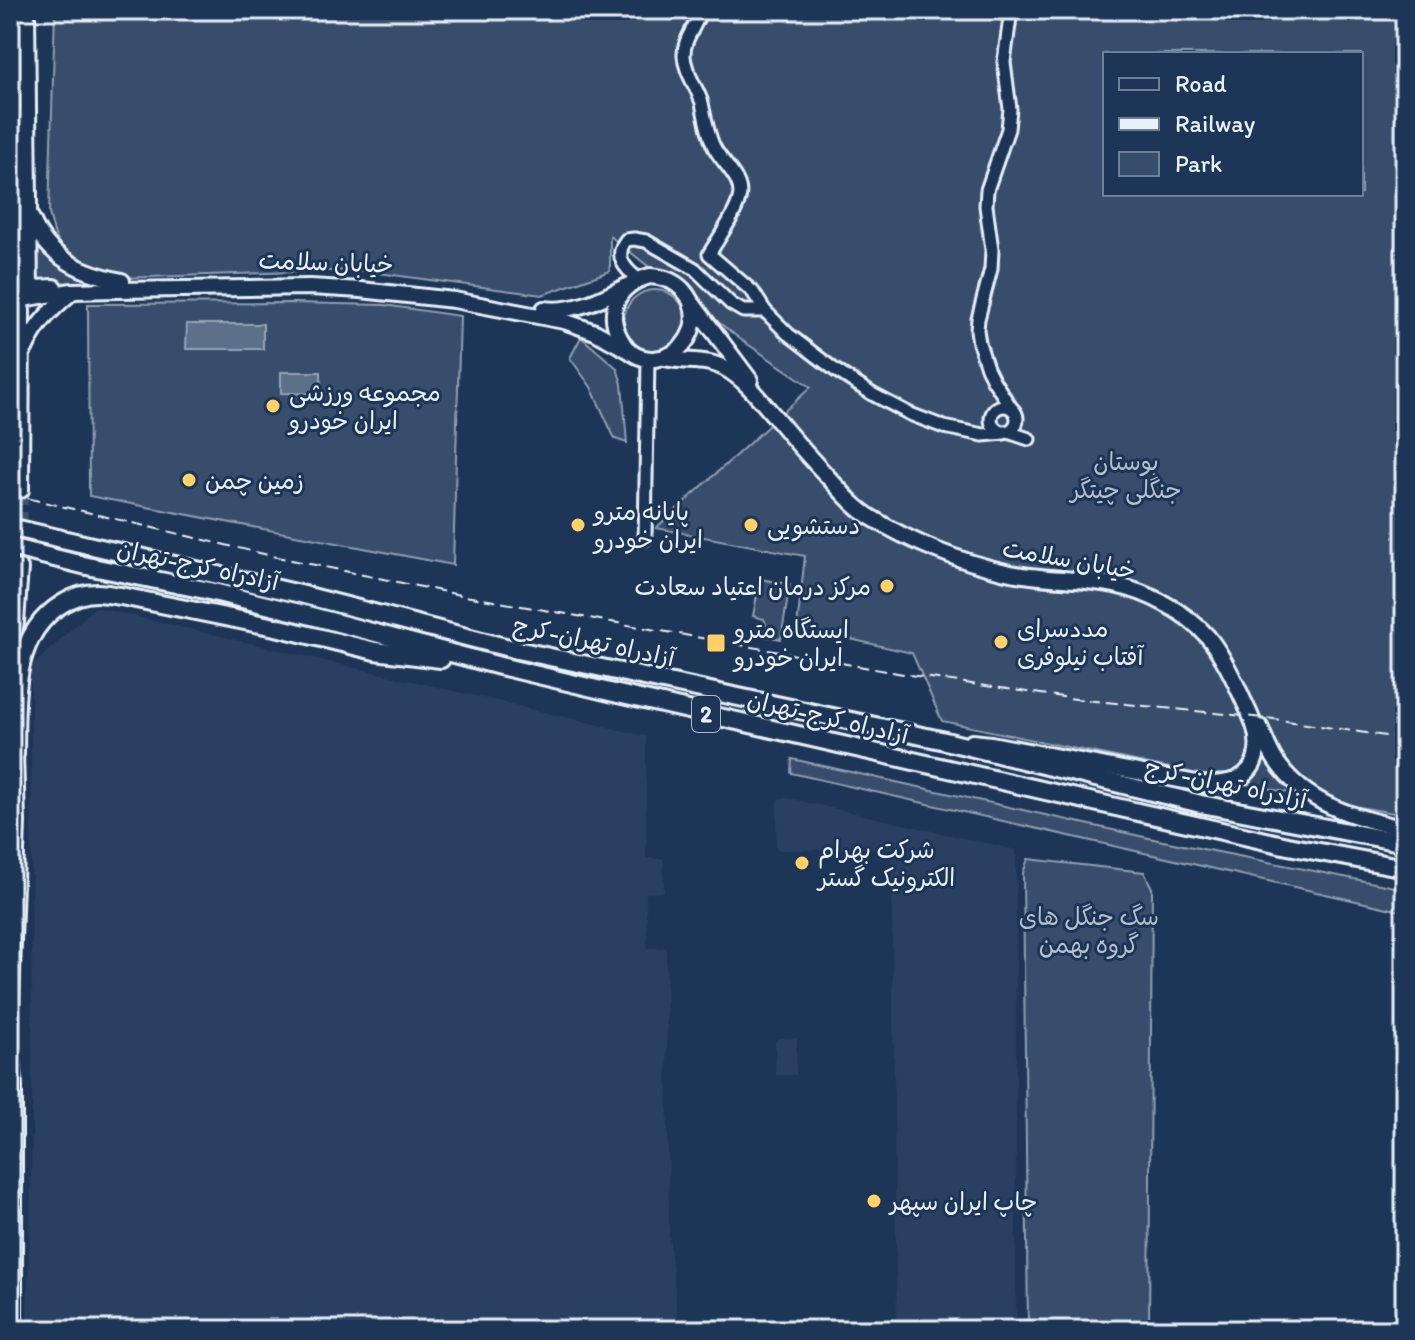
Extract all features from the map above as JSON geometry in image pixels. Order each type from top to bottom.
[{"type":"highway","name":"آزادراه تهران-کرج","points":[[10,527],[300,594],[517,650],[941,740],[1201,804],[1405,843]]},
{"type":"highway","name":"آزادراه کرج-تهران","points":[[10,547],[304,614],[500,666],[1272,842],[1405,868]]},
{"type":"highway","points":[[15,754],[16,707],[25,647],[34,629],[51,610],[75,596],[96,593],[121,596],[375,651],[500,666]]},
{"type":"main road","points":[[20,297],[27,209],[27,10]]},
{"type":"main road","points":[[10,80],[16,135],[21,490]]},
{"type":"main road","points":[[27,209],[37,233],[49,249],[96,276],[122,281]]},
{"type":"main road","points":[[10,262],[18,242]]},
{"type":"main road","points":[[650,276],[662,277],[684,289],[690,300],[693,323],[689,335],[674,353],[665,358],[648,360],[628,350],[614,323],[614,310],[618,297],[632,283],[650,276]]},
{"type":"main road","name":"خیابان سلامت","points":[[20,297],[122,281],[332,280],[374,282],[559,311],[596,301],[632,283]]},
{"type":"main road","name":"خیابان سلامت","points":[[20,297],[72,291],[310,287],[405,295],[454,300],[564,321],[595,332],[628,350]]},
{"type":"main road","points":[[21,358],[44,316],[72,291]]},
{"type":"main road","name":"خیابان سلامت","points":[[690,300],[745,374],[831,473],[876,513],[903,529],[986,561],[1045,575],[1114,585],[1142,593],[1187,618],[1208,637],[1224,660],[1258,736],[1256,756],[1249,770],[1240,778],[1223,785],[1201,784],[991,744],[941,740]]},
{"type":"main road","points":[[10,339],[21,358]]},
{"type":"main road","name":"خیابان سلامت","points":[[665,358],[714,364],[726,369],[761,400],[851,502],[870,517],[920,543],[1006,572],[1103,578],[1136,586],[1189,612],[1225,650],[1275,760],[1291,779],[1323,804],[1405,829]]},
{"type":"main road","points":[[10,655],[20,568]]},
{"type":"main road","points":[[14,1330],[15,1100],[10,1031],[15,754]]},
{"type":"street","points":[[700,10],[687,38],[686,68],[701,102],[713,146],[740,187],[740,199],[709,254],[753,292],[765,311],[800,343],[872,394],[910,414],[944,427],[966,433],[983,435],[1006,432],[1015,427],[1015,415],[1007,406],[1000,407],[981,426],[966,433]]},
{"type":"street","points":[[997,386],[990,421],[993,427],[1029,439],[987,368],[977,330],[991,269],[987,190],[1008,129],[1010,109],[1004,62],[1011,10]]},
{"type":"street","points":[[632,283],[620,258],[620,248],[626,240],[634,239],[646,241],[695,269],[731,304],[743,311],[765,311]]},
{"type":"street","points":[[645,539],[648,360]]},
{"type":"shaded area","points":[[187,324],[263,324],[263,349],[186,349]]},
{"type":"shaded area","points":[[281,372],[321,372],[321,394],[281,393]]},
{"type":"shaded area","points":[[95,607],[646,736],[646,858],[663,859],[664,892],[646,893],[647,948],[666,948],[669,1235],[679,1330],[27,1330],[32,1141],[31,667]]},
{"type":"shaded area","points":[[779,798],[1016,850],[1016,1330],[897,1330],[891,849],[779,850],[776,847]]},
{"type":"shaded area","points":[[779,1038],[797,1038],[796,1075],[776,1075],[775,1042]]},
{"type":"green space","name":"بوستان جنگلی چیتگر","points":[[55,10],[1405,10],[1405,815],[942,721],[912,653],[797,627],[805,556],[656,528],[811,387],[740,339],[610,236],[610,271],[542,295],[356,270],[120,278],[75,259],[56,238],[49,213]]},
{"type":"green space","points":[[32,229],[55,263],[91,282],[35,283]]},
{"type":"green space","points":[[655,290],[677,299],[686,321],[677,343],[655,352],[633,343],[624,321],[633,299]]},
{"type":"green space","name":"مجموعه ورزشی ایران خودرو","points":[[88,304],[384,305],[460,316],[453,565],[89,496]]},
{"type":"green space","points":[[581,337],[617,368],[622,384],[627,443],[615,439],[591,387],[570,358]]},
{"type":"green space","points":[[760,579],[790,584],[781,639],[765,636],[767,627],[764,619],[753,616]]},
{"type":"green space","points":[[792,759],[1158,840],[1405,889],[1405,912],[791,773]]},
{"type":"green space","name":"سگ جنگل های گروه بهمن","points":[[1028,859],[1144,872],[1152,888],[1149,1330],[1028,1330],[1023,873]]},
{"type":"tunnel","points":[[20,568],[21,490]]},
{"type":"railway","points":[[10,494],[272,556],[460,595],[903,674],[1076,699],[1274,719],[1405,739]]},
{"type":"place","name":"مجموعه ورزشی ایران خودرو","points":[[273,406]]},
{"type":"place","name":"زمین چمن","points":[[189,480]]},
{"type":"place","name":"پایانه مترو ایران خودرو","points":[[578,525]]},
{"type":"place","name":"دستشویی","points":[[751,525]]},
{"type":"place","name":"مرکز درمان اعتیاد سعادت","points":[[887,586]]},
{"type":"place","name":"مددسرای آفتاب نیلوفری","points":[[1001,642]]},
{"type":"place","name":"ایستگاه مترو ایران خودرو","points":[[716,643]]},
{"type":"place","name":"شرکت بهرام الکترونیک گستر","points":[[802,863]]},
{"type":"place","name":"چاپ ایران سپهر","points":[[874,1201]]}]
